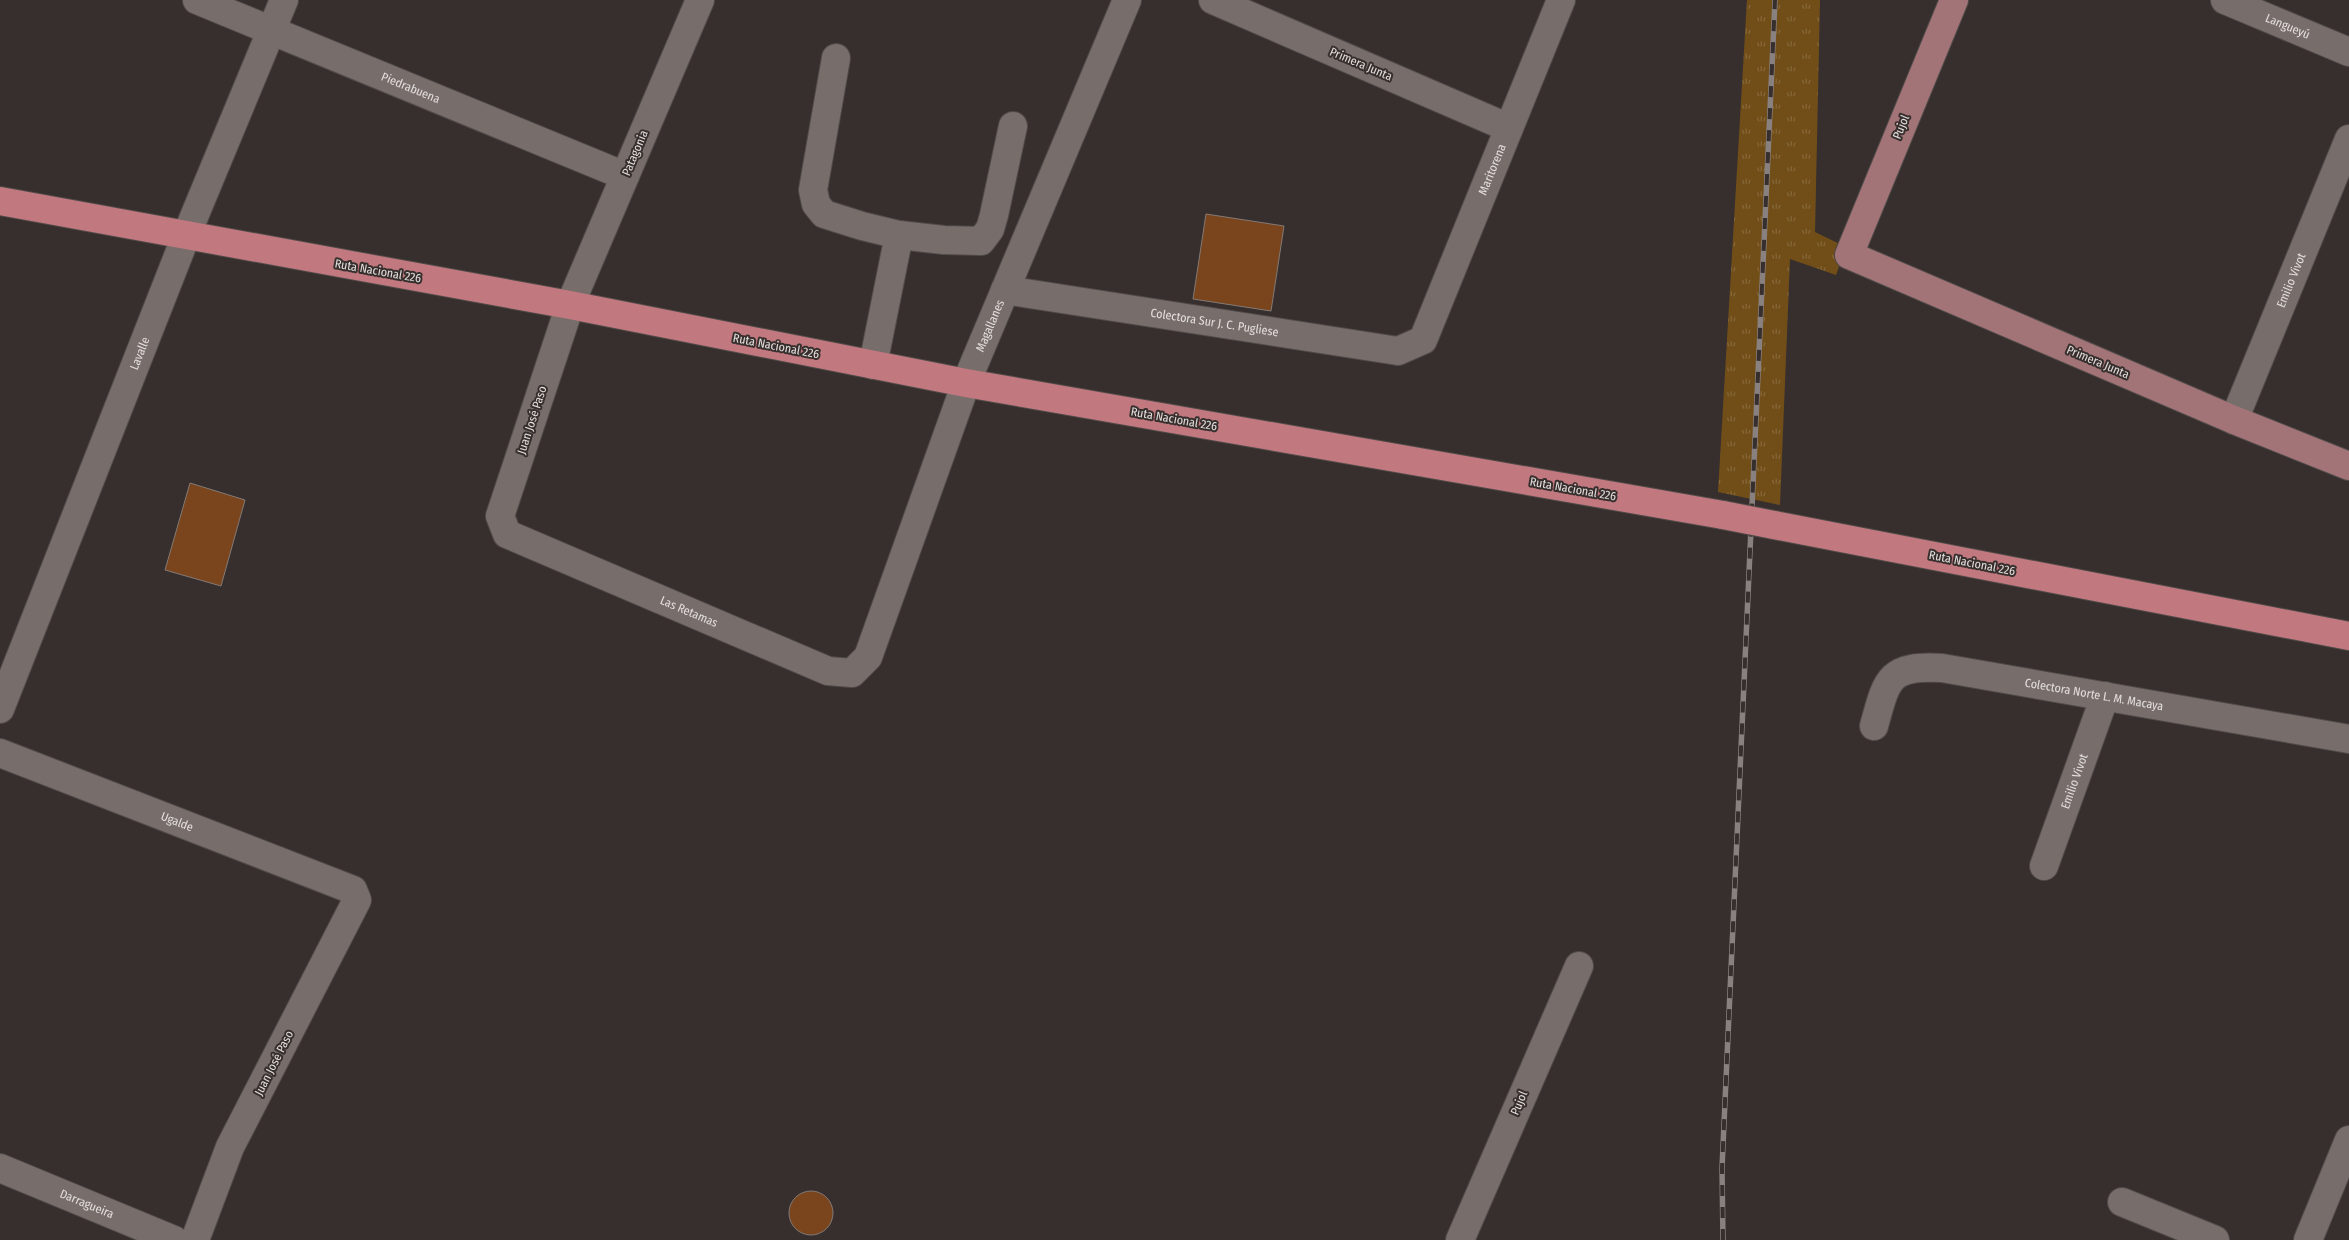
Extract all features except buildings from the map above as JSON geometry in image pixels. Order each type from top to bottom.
[{"type":"highway","name":"Ruta Nacional 226","points":[[0,201],[570,305],[966,383],[1723,515],[2349,636]]},
{"type":"main road","name":"Pujol","points":[[1849,254],[1954,0]]},
{"type":"main road","name":"Primera Junta","points":[[1849,254],[2234,420],[2349,466]]},
{"type":"street","name":"Piedrabuena","points":[[197,0],[625,176]]},
{"type":"street","name":"Lavalle","points":[[0,709],[186,236],[284,0]]},
{"type":"street","name":"Patagonia","points":[[570,305],[700,0]]},
{"type":"street","name":"Magallanes","points":[[868,657],[966,383],[1128,0]]},
{"type":"street","name":"Primera Junta","points":[[1213,0],[1509,128]]},
{"type":"street","name":"Maritorena","points":[[1423,340],[1561,0]]},
{"type":"street","name":"Langueyú","points":[[2225,0],[2349,52]]},
{"type":"street","points":[[836,58],[813,190],[816,204],[824,214],[898,235],[944,240],[981,241],[990,229],[1014,126]]},
{"type":"street","name":"Emilio Vivot","points":[[2234,420],[2349,140]]},
{"type":"street","points":[[873,365],[898,235]]},
{"type":"street","name":"Colectora Sur J. C. Pugliese","points":[[1005,290],[1398,351],[1423,340]]},
{"type":"street","name":"Juan José Paso","points":[[507,534],[500,516],[570,305]]},
{"type":"street","name":"Las Retamas","points":[[507,534],[828,671],[852,673],[868,657]]},
{"type":"street","name":"Colectora Norte L. M. Macaya","points":[[1874,726],[1884,688],[1901,670],[1916,666],[1942,668],[2349,739]]},
{"type":"street","name":"Emilio Vivot","points":[[2044,866],[2105,696]]},
{"type":"street","name":"Ugalde","points":[[0,753],[353,890]]},
{"type":"street","name":"Juan José Paso","points":[[195,1240],[230,1147],[357,900],[353,890]]},
{"type":"street","name":"Pujol","points":[[1460,1240],[1579,966]]},
{"type":"street","points":[[2308,1240],[2349,1140]]},
{"type":"street","name":"Darragueira","points":[[0,1168],[174,1240]]},
{"type":"street","points":[[2122,1202],[2215,1240]]},
{"type":"green space","points":[[1747,0],[1820,0],[1815,232],[1846,247],[1836,275],[1790,259],[1780,505],[1718,492]]},
{"type":"railway","points":[[1723,1240],[1722,1168],[1775,0]]}]
